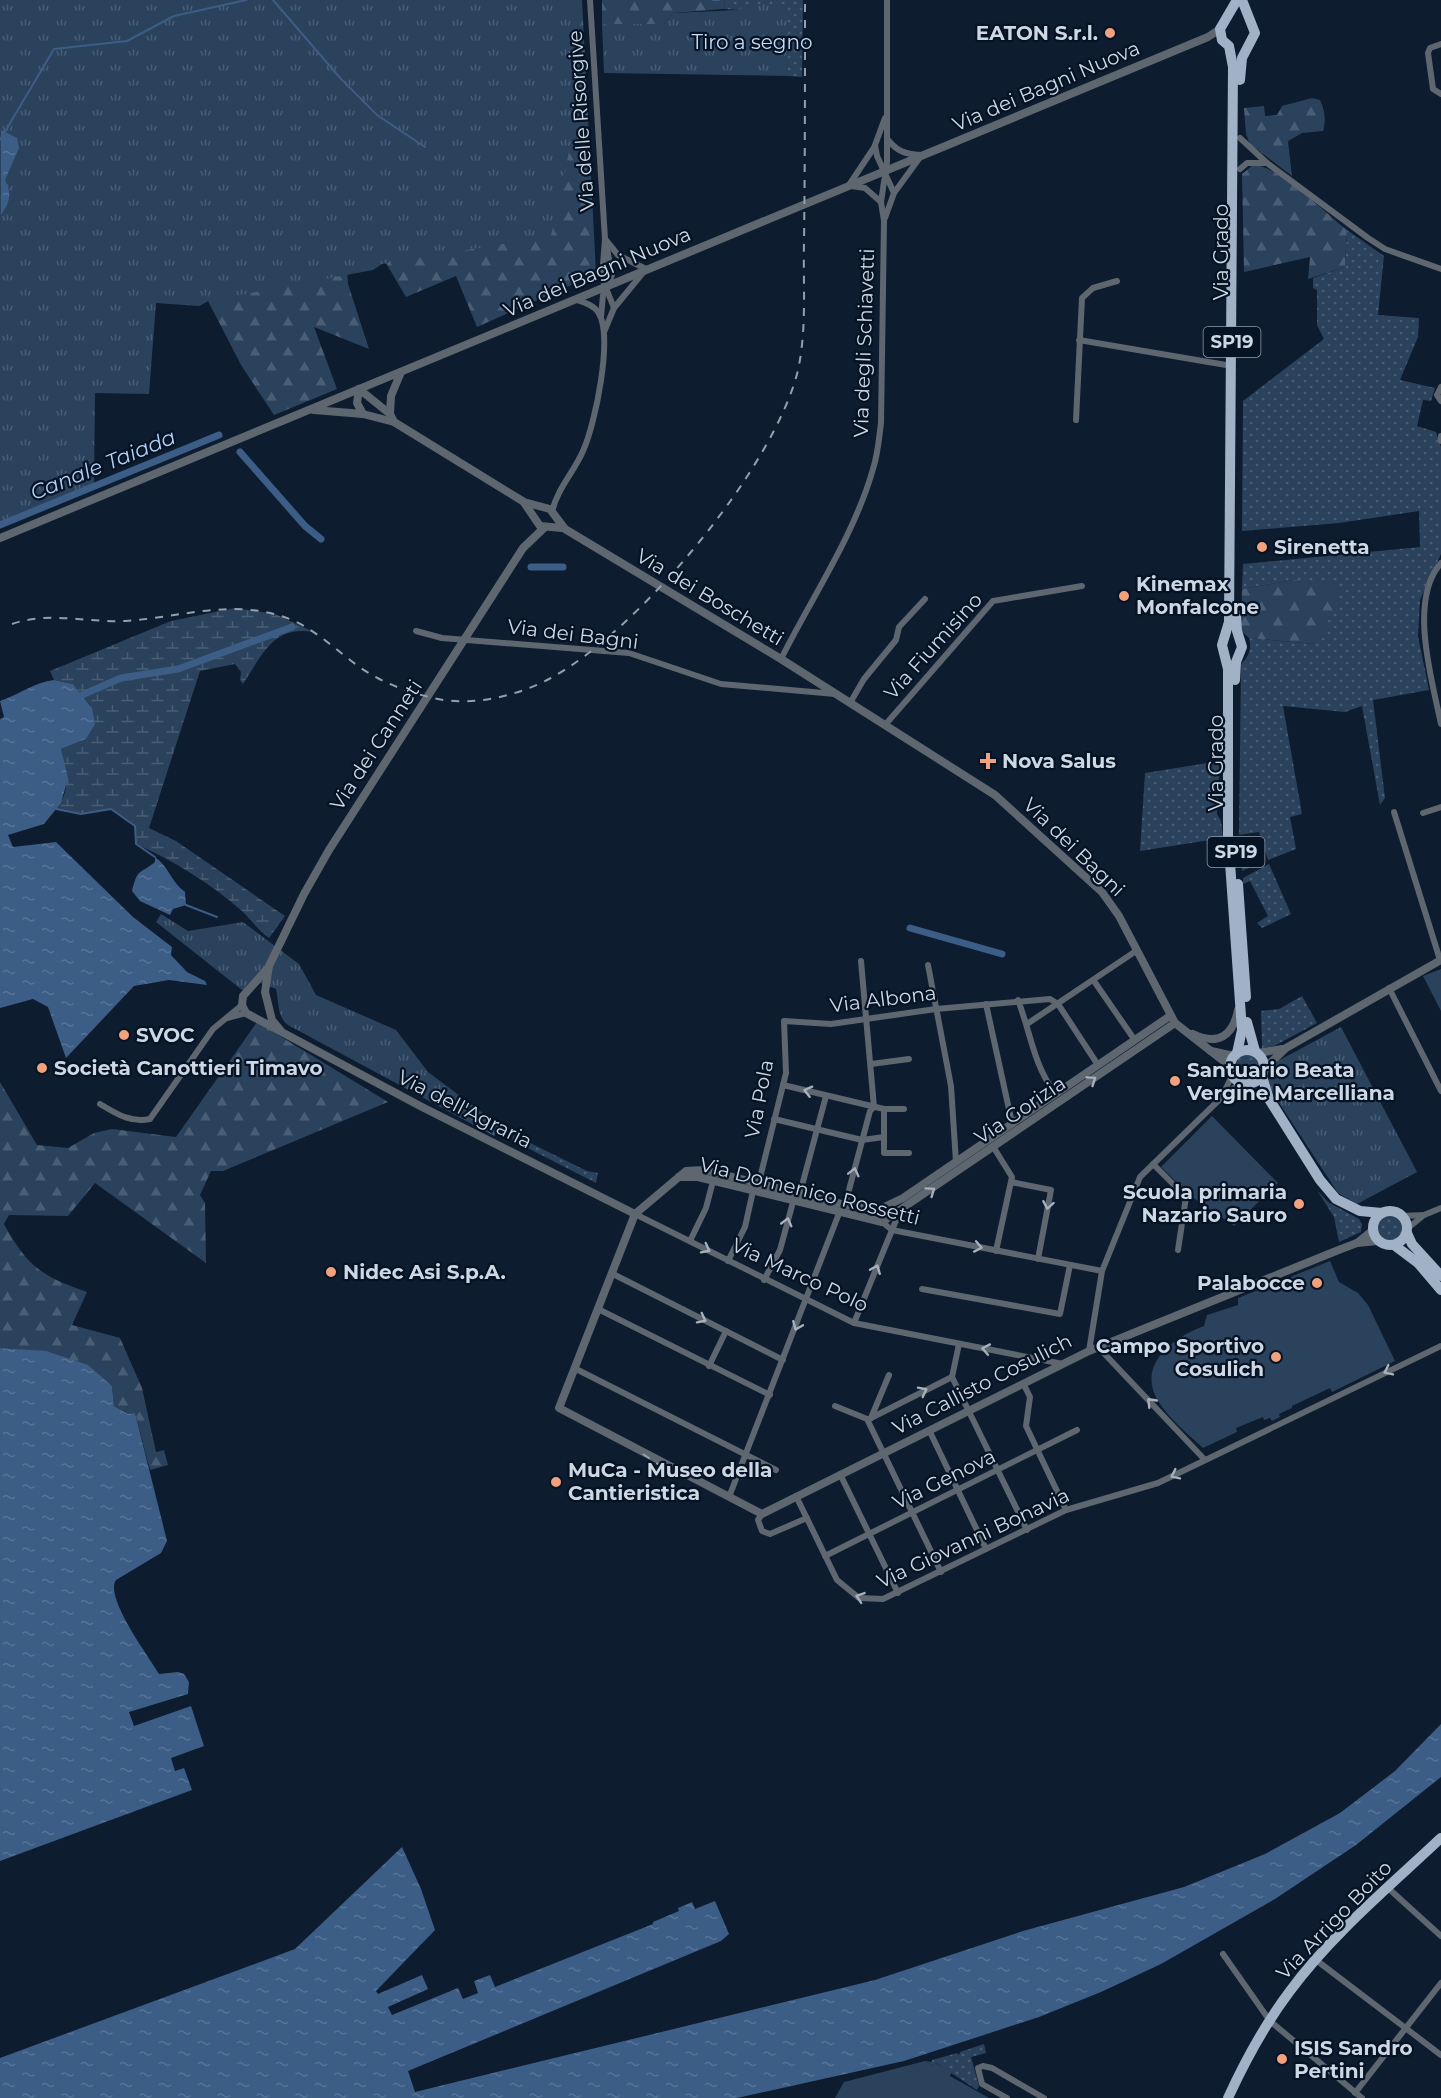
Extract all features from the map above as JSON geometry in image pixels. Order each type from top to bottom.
[{"type":"main road","points":[[1237,0],[1224,38],[1246,46]]},
{"type":"main road","name":"Via Grado","points":[[1242,0],[1255,33],[1246,46],[1240,72],[1236,617],[1238,638],[1242,647],[1236,662],[1234,703],[1234,812],[1247,1027],[1264,1072],[1269,1099]]},
{"type":"main road","points":[[1230,15],[1240,14],[1249,18]]},
{"type":"main road","name":"Via Grado","points":[[1224,38],[1233,67],[1229,622],[1222,645],[1228,669],[1228,835],[1242,1030],[1237,1070]]},
{"type":"main road","points":[[1226,638],[1238,638]]},
{"type":"main road","points":[[1226,654],[1231,657],[1240,653]]},
{"type":"main road","points":[[1237,1070],[1246,1050],[1256,1052]]},
{"type":"main road","points":[[1237,1070],[1264,1072]]},
{"type":"main road","points":[[1237,1070],[1269,1099],[1329,1192],[1343,1204],[1360,1211],[1382,1213],[1393,1211],[1402,1216],[1412,1245],[1441,1276]]},
{"type":"main road","points":[[1360,1211],[1373,1228],[1378,1241]]},
{"type":"main road","name":"Via Callisto Cosulich","points":[[1373,1228],[1382,1213]]},
{"type":"main road","points":[[1407,1230],[1402,1240],[1394,1245],[1418,1263],[1441,1290]]},
{"type":"main road","name":"Via Callisto Cosulich","points":[[1378,1241],[1394,1245]]},
{"type":"main road","name":"Via Arrigo Boito","points":[[1228,2098],[1242,2067],[1270,2021],[1316,1960],[1441,1838]]},
{"type":"street","points":[[881,202],[865,188],[848,186],[875,145],[885,117],[886,0]]},
{"type":"street","name":"Via delle Risorgive","points":[[590,2],[605,239],[612,275],[606,285]]},
{"type":"street","name":"Via dei Bagni Nuova","points":[[0,538],[1208,37],[1224,38]]},
{"type":"street","points":[[1441,44],[1430,48],[1428,53],[1433,89],[1441,94]]},
{"type":"street","name":"Via degli Schiavetti","points":[[781,659],[857,512],[874,467],[880,423],[884,221],[881,202],[888,140],[885,117]]},
{"type":"street","points":[[1240,138],[1267,164],[1385,249],[1441,269]]},
{"type":"street","points":[[888,140],[897,151],[922,155]]},
{"type":"street","points":[[875,145],[877,156],[894,193]]},
{"type":"street","name":"Via degli Schiavetti","points":[[884,221],[894,193],[922,155]]},
{"type":"street","points":[[1240,169],[1247,163],[1267,164]]},
{"type":"street","name":"Via delle Risorgive","points":[[605,239],[618,255],[646,269]]},
{"type":"street","name":"Via dei Canneti","points":[[251,988],[269,966],[304,894],[329,850],[523,548],[543,513],[572,473],[589,437],[598,396],[604,334],[614,308],[646,269]]},
{"type":"street","points":[[1076,420],[1082,298],[1093,288],[1117,281]]},
{"type":"street","points":[[606,285],[614,308]]},
{"type":"street","name":"Via dei Canneti","points":[[604,334],[601,318],[606,285]]},
{"type":"street","points":[[574,299],[597,309],[601,318]]},
{"type":"street","points":[[1080,340],[1232,366]]},
{"type":"street","points":[[392,418],[391,396],[401,372]]},
{"type":"street","points":[[1441,387],[1437,395],[1441,401]]},
{"type":"street","points":[[359,389],[357,403],[363,414]]},
{"type":"street","name":"Via dei Boschetti","points":[[359,389],[392,418],[543,513],[566,530],[836,694]]},
{"type":"street","name":"Via dei Boschetti","points":[[310,410],[392,418]]},
{"type":"street","points":[[1441,436],[1441,441]]},
{"type":"street","name":"Via dei Canneti","points":[[523,548],[546,526],[543,513]]},
{"type":"street","name":"Via dei Boschetti","points":[[543,513],[546,526],[566,530]]},
{"type":"street","points":[[1441,562],[1424,604],[1424,646],[1441,724]]},
{"type":"street","name":"Via Fiumisino","points":[[885,725],[993,601],[1082,586]]},
{"type":"street","points":[[850,703],[864,679],[896,640],[898,627],[925,599]]},
{"type":"street","name":"Via dei Bagni","points":[[416,631],[428,636],[628,653],[721,684],[836,694],[995,795],[1102,892],[1119,916],[1172,1020]]},
{"type":"street","points":[[1423,813],[1441,807]]},
{"type":"street","points":[[1264,1072],[1286,1048],[1440,960],[1394,812]]},
{"type":"street","points":[[1028,1024],[1136,951]]},
{"type":"street","points":[[729,1497],[839,1213],[845,1204],[862,1140],[874,1107],[861,961]]},
{"type":"street","points":[[928,965],[951,1086],[956,1162]]},
{"type":"street","name":"Via dei Canneti","points":[[267,998],[269,966]]},
{"type":"street","points":[[1094,981],[1134,1040]]},
{"type":"street","points":[[100,1104],[124,1118],[135,1121],[150,1119],[202,1044],[224,1019],[244,1009],[243,996],[251,988],[267,998],[272,1020],[280,1031]]},
{"type":"street","points":[[1389,988],[1441,1091]]},
{"type":"street","points":[[257,1017],[263,1013],[267,998]]},
{"type":"street","name":"Via Albona","points":[[784,1021],[831,1024],[867,1017],[1018,1000],[1050,999],[1058,1004]]},
{"type":"street","points":[[1018,1000],[1028,1024],[1033,1054],[1041,1073],[1056,1094]]},
{"type":"street","points":[[1184,1030],[1205,1039],[1223,1038],[1233,1029],[1240,1001]]},
{"type":"street","points":[[986,1004],[1012,1123]]},
{"type":"street","points":[[1058,1004],[1098,1065]]},
{"type":"street","name":"Via dell'Agraria","points":[[244,1009],[280,1031],[422,1107],[635,1214]]},
{"type":"street","points":[[1172,1020],[1237,1070]]},
{"type":"street","name":"Via Gorizia","points":[[880,1209],[903,1198],[1134,1040],[1172,1020]]},
{"type":"street","name":"Via Gorizia","points":[[882,1222],[899,1213],[994,1148],[1172,1020]]},
{"type":"street","name":"Via Pola","points":[[728,1261],[745,1227],[786,1073],[784,1021]]},
{"type":"street","points":[[1256,1052],[1286,1048]]},
{"type":"street","points":[[871,1064],[909,1059]]},
{"type":"street","points":[[1205,1460],[1094,1349],[1102,1271],[1140,1177],[1222,1096],[1237,1070]]},
{"type":"street","points":[[1222,1096],[1237,1070]]},
{"type":"street","points":[[783,1085],[884,1109],[904,1109]]},
{"type":"street","points":[[800,1193],[826,1096]]},
{"type":"street","points":[[884,1109],[884,1153],[909,1153]]},
{"type":"street","points":[[774,1119],[862,1140],[884,1137]]},
{"type":"street","points":[[994,1148],[1012,1177],[996,1251]]},
{"type":"street","points":[[1153,1164],[1186,1197],[1178,1251]]},
{"type":"street","name":"Via Domenico Rossetti","points":[[679,1177],[692,1169],[793,1202],[882,1222],[892,1230],[1102,1271]]},
{"type":"street","name":"Via Domenico Rossetti","points":[[679,1177],[691,1176],[756,1189],[800,1193],[845,1204],[880,1209]]},
{"type":"street","points":[[679,1177],[635,1214],[559,1408],[762,1514],[758,1520],[762,1531],[770,1534],[807,1518]]},
{"type":"street","points":[[690,1241],[706,1208],[713,1181]]},
{"type":"street","points":[[1011,1182],[1051,1190],[1038,1259]]},
{"type":"street","points":[[764,1280],[780,1250],[793,1202]]},
{"type":"street","points":[[1407,1230],[1424,1215],[1441,1208]]},
{"type":"street","points":[[854,1323],[899,1213]]},
{"type":"street","name":"Via Marco Polo","points":[[635,1214],[854,1323],[1064,1364]]},
{"type":"street","points":[[1402,1216],[1424,1215]]},
{"type":"street","name":"Via Callisto Cosulich","points":[[1357,1243],[1373,1228]]},
{"type":"street","name":"Via Callisto Cosulich","points":[[762,1514],[1094,1349],[1357,1243],[1378,1241]]},
{"type":"street","points":[[922,1289],[1060,1314],[1070,1265]]},
{"type":"street","points":[[613,1274],[783,1360]]},
{"type":"street","points":[[598,1309],[770,1395]]},
{"type":"street","points":[[709,1366],[726,1331]]},
{"type":"street","points":[[959,1344],[952,1377],[1027,1530]]},
{"type":"street","name":"Via Giovanni Bonavia","points":[[796,1496],[837,1580],[859,1598],[883,1599],[1066,1510],[1158,1483],[1441,1346]]},
{"type":"street","points":[[574,1368],[776,1470]]},
{"type":"street","points":[[889,1375],[869,1418],[941,1572]]},
{"type":"street","points":[[834,1406],[869,1418],[952,1377]]},
{"type":"street","points":[[1024,1385],[1030,1397],[1026,1426],[1066,1510]]},
{"type":"street","name":"Via Genova","points":[[825,1556],[1077,1430]]},
{"type":"street","points":[[930,1432],[986,1549]]},
{"type":"street","points":[[840,1474],[898,1593]]},
{"type":"street","points":[[1388,1888],[1441,1936]]},
{"type":"street","points":[[1223,1954],[1270,2021],[1362,2098]]},
{"type":"street","points":[[1316,1960],[1441,2055]]},
{"type":"street","points":[[1355,2093],[1441,1983]]},
{"type":"street","points":[[1007,2098],[982,2084],[978,2068],[983,2066],[992,2068],[1044,2098]]},
{"type":"green space","points":[[0,0],[575,0],[576,119],[551,236],[382,264],[373,270],[208,301],[199,306],[156,303],[149,394],[95,393],[94,485],[0,523]]},
{"type":"green space","points":[[498,0],[582,0],[596,274],[477,327],[456,276],[406,297],[383,258]]},
{"type":"green space","points":[[602,0],[725,0],[724,9],[673,13],[664,24],[602,24]]},
{"type":"green space","points":[[725,0],[803,0],[802,77],[788,76],[788,4],[739,10],[724,9]]},
{"type":"green space","name":"Tiro a segno","points":[[747,4],[788,4],[788,76],[604,73],[602,24],[664,24],[673,13],[739,10]]},
{"type":"green space","points":[[1312,98],[1320,100],[1323,108],[1325,119],[1323,131],[1302,133],[1288,141],[1292,176],[1250,144],[1246,134],[1244,108],[1264,106],[1265,116],[1277,115],[1282,106]]},
{"type":"green space","points":[[1253,165],[1275,172],[1347,230],[1345,267],[1308,279],[1310,257],[1244,272],[1242,174]]},
{"type":"green space","points":[[0,214],[347,269],[348,284],[369,349],[314,327],[337,389],[274,415],[241,365],[208,301],[199,306],[154,300]]},
{"type":"green space","points":[[1347,230],[1384,256],[1378,315],[1419,318],[1418,337],[1400,380],[1435,388],[1431,401],[1423,400],[1417,426],[1436,432],[1441,447],[1441,554],[1420,600],[1418,636],[1429,690],[1373,700],[1385,798],[1380,805],[1362,706],[1345,712],[1283,706],[1302,814],[1290,817],[1296,849],[1268,860],[1259,832],[1239,835],[1241,664],[1249,652],[1249,638],[1315,644],[1294,580],[1242,589],[1243,564],[1420,547],[1419,511],[1339,523],[1242,531],[1243,401],[1324,339],[1317,325],[1317,290],[1313,288],[1313,278],[1345,267]]},
{"type":"green space","points":[[1294,580],[1333,582],[1339,593],[1334,610],[1315,644],[1249,638],[1241,631],[1242,589]]},
{"type":"green space","points":[[235,608],[275,614],[314,632],[300,631],[279,637],[263,653],[243,684],[240,680],[241,672],[235,664],[200,671],[149,828],[176,841],[285,916],[269,938],[243,912],[206,883],[136,844],[135,826],[111,809],[81,814],[56,809],[66,787],[61,749],[86,739],[90,705],[73,684],[54,680],[50,671],[171,621]]},
{"type":"green space","points":[[1220,761],[1217,814],[1221,821],[1223,838],[1140,851],[1145,773]]},
{"type":"green space","points":[[1239,841],[1247,841],[1253,866],[1242,871]]},
{"type":"green space","points":[[1269,864],[1291,914],[1262,928],[1257,923],[1268,916],[1250,881],[1243,884],[1243,878]]},
{"type":"green space","points":[[161,914],[188,931],[243,922],[299,964],[316,995],[396,1030],[428,1072],[500,1126],[494,1136],[288,1025],[280,1014],[276,989],[255,981],[249,989],[242,990],[156,922]]},
{"type":"green space","points":[[1441,969],[1441,1011],[1423,976]]},
{"type":"green space","points":[[1302,996],[1317,1023],[1274,1046],[1262,1048],[1261,1011],[1279,1009]]},
{"type":"green space","points":[[257,1022],[388,1102],[223,1171],[211,1171],[200,1195],[205,1203],[206,1263],[95,1183],[68,1216],[9,1215],[4,1224],[21,1251],[37,1268],[58,1281],[87,1292],[72,1325],[120,1338],[142,1388],[156,1452],[164,1450],[168,1465],[150,1470],[135,1413],[128,1414],[114,1406],[112,1386],[85,1367],[60,1356],[0,1348],[0,1082],[37,1145],[68,1148],[94,1133],[112,1129],[176,1137]]},
{"type":"green space","points":[[1341,1027],[1417,1172],[1357,1204],[1338,1193],[1274,1095],[1269,1082],[1269,1074],[1276,1062]]},
{"type":"green space","points":[[1248,1053],[1258,1057],[1262,1067],[1258,1077],[1248,1081],[1238,1077],[1234,1067],[1238,1057]]},
{"type":"green space","points":[[1212,1116],[1278,1183],[1234,1226],[1192,1197],[1161,1167]]},
{"type":"green space","points":[[514,1135],[587,1171],[598,1173],[596,1183],[512,1140]]},
{"type":"green space","points":[[1317,1190],[1328,1202],[1359,1219],[1362,1224],[1361,1232],[1339,1242],[1334,1217]]},
{"type":"green space","points":[[1390,1214],[1400,1218],[1404,1228],[1400,1238],[1390,1242],[1380,1238],[1376,1228],[1380,1218]]},
{"type":"green space","name":"Campo Sportivo Cosulich","points":[[1330,1261],[1339,1282],[1358,1293],[1368,1305],[1395,1361],[1332,1392],[1330,1388],[1292,1406],[1272,1421],[1270,1418],[1264,1420],[1263,1417],[1236,1428],[1237,1432],[1203,1448],[1173,1420],[1158,1401],[1152,1388],[1155,1364],[1170,1345],[1204,1326],[1207,1315],[1238,1305],[1238,1298]]},
{"type":"green space","points":[[984,2044],[986,2053],[971,2057],[979,2086],[977,2090],[936,2063],[933,2066],[925,2061],[932,2062],[932,2060],[957,2053],[959,2055],[960,2052]]},
{"type":"green space","points":[[925,2061],[933,2066],[935,2063],[952,2072],[950,2076],[989,2098],[835,2098],[844,2082]]},
{"type":"water","points":[[1,130],[17,138],[19,148],[5,180],[9,198],[1,215]]},
{"type":"water","points":[[54,680],[73,684],[92,708],[95,724],[86,739],[61,749],[68,778],[61,803],[44,824],[8,835],[13,847],[56,842],[133,917],[172,947],[171,955],[187,972],[205,981],[207,985],[169,980],[134,986],[66,1058],[48,1007],[33,999],[0,1008],[0,719],[4,717],[0,701],[40,683]]},
{"type":"water","points":[[155,857],[185,892],[186,905],[173,909],[170,915],[140,901],[132,891],[140,872],[155,862]]},
{"type":"water","points":[[0,1348],[46,1351],[88,1365],[112,1386],[114,1406],[128,1414],[135,1413],[167,1541],[161,1553],[116,1580],[114,1588],[116,1599],[138,1641],[159,1674],[178,1672],[184,1674],[189,1682],[188,1694],[129,1712],[134,1726],[191,1706],[204,1746],[171,1758],[175,1771],[184,1768],[192,1790],[0,1861]]},
{"type":"water","points":[[1441,1724],[1441,1777],[1356,1845],[1275,1899],[1161,1964],[1101,1992],[1039,2017],[904,2061],[737,2098],[0,2098],[0,2058],[295,1949],[402,1847],[421,1889],[435,1930],[376,1991],[378,1994],[422,1975],[428,1989],[388,2007],[392,2015],[458,1988],[463,1999],[478,1993],[474,1981],[490,1975],[495,1987],[653,1924],[692,1902],[695,1909],[715,1901],[729,1934],[721,1941],[408,2071],[415,2092],[875,1980],[1023,1931],[1184,1887],[1265,1854],[1340,1813],[1395,1771]]},
{"type":"waterway","points":[[0,140],[54,49],[127,41],[174,16],[246,0]]},
{"type":"waterway","points":[[273,0],[341,79],[377,115],[425,147]]},
{"type":"waterway","points":[[713,0],[719,0]]},
{"type":"waterway","name":"Canale Taiada","points":[[0,525],[219,435]]},
{"type":"waterway","name":"Canale Taiada","points":[[240,452],[305,526],[321,539]]},
{"type":"waterway","points":[[531,567],[563,567]]},
{"type":"waterway","points":[[82,695],[121,678],[178,669],[292,627]]},
{"type":"waterway","points":[[56,809],[81,814],[111,809],[135,826],[136,844],[155,857]]},
{"type":"waterway","points":[[186,905],[217,917]]},
{"type":"waterway","points":[[910,928],[1002,954]]},
{"type":"railway","points":[[12,624],[40,618],[126,621],[230,609],[271,613],[292,620],[310,630],[367,672],[396,687],[452,701],[481,700],[509,695],[549,679],[584,656],[622,625],[698,544],[762,453],[784,409],[798,370],[803,339],[804,306],[805,0]]},
{"type":"railway","points":[[643,1454],[662,1467]]},
{"type":"place","name":"EATON S.r.l.","points":[[1110,33]]},
{"type":"place","name":"Sirenetta","points":[[1262,547]]},
{"type":"place","name":"Kinemax Monfalcone","points":[[1124,596]]},
{"type":"place","name":"Nova Salus","points":[[988,761]]},
{"type":"place","name":"SVOC","points":[[124,1035]]},
{"type":"place","name":"Società Canottieri Timavo","points":[[42,1068]]},
{"type":"place","name":"Santuario Beata Vergine Marcelliana","points":[[1175,1081]]},
{"type":"place","name":"Scuola primaria Nazario Sauro","points":[[1299,1204]]},
{"type":"place","name":"Nidec Asi S.p.A.","points":[[331,1272]]},
{"type":"place","name":"Palabocce","points":[[1317,1283]]},
{"type":"place","name":"Campo Sportivo Cosulich","points":[[1276,1357]]},
{"type":"place","name":"MuCa - Museo della Cantieristica","points":[[556,1482]]},
{"type":"place","name":"ISIS Sandro Pertini","points":[[1282,2059]]}]
